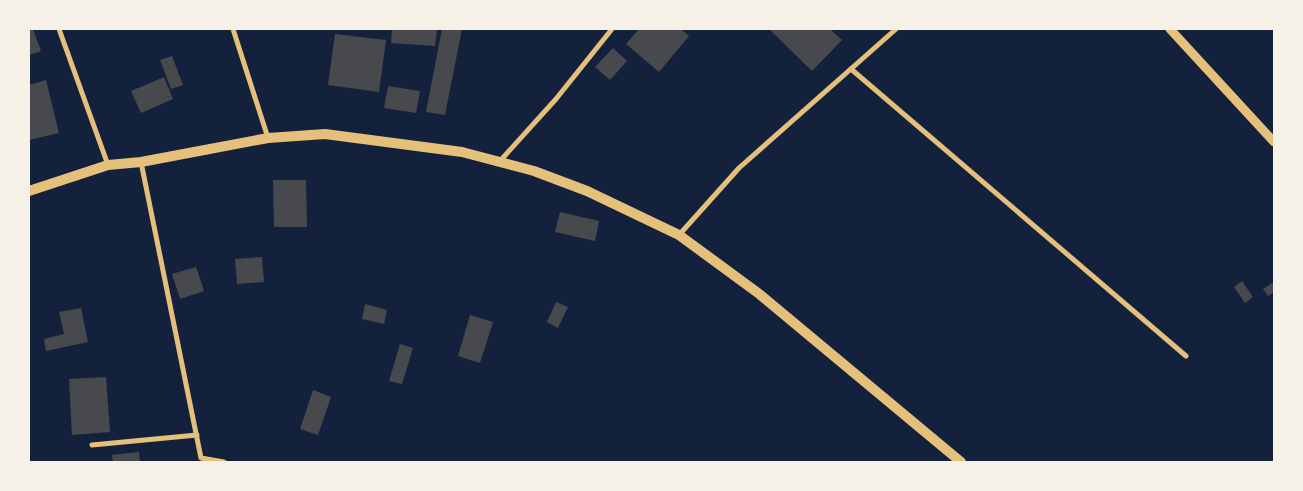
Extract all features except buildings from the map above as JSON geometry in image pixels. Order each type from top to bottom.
[{"type":"main road","points":[[29,191],[108,165],[141,162],[268,138],[325,134],[462,152],[534,171],[587,191],[679,234],[758,293],[961,462]]},
{"type":"street","points":[[59,29],[108,165]]},
{"type":"street","points":[[233,29],[268,138]]},
{"type":"street","points":[[500,162],[556,99],[612,29]]},
{"type":"street","points":[[679,234],[739,168],[896,29]]},
{"type":"street","points":[[1170,29],[1274,142]]},
{"type":"street","points":[[851,68],[1186,356]]},
{"type":"street","points":[[141,162],[201,460],[224,462]]},
{"type":"street","points":[[92,445],[197,435]]}]
